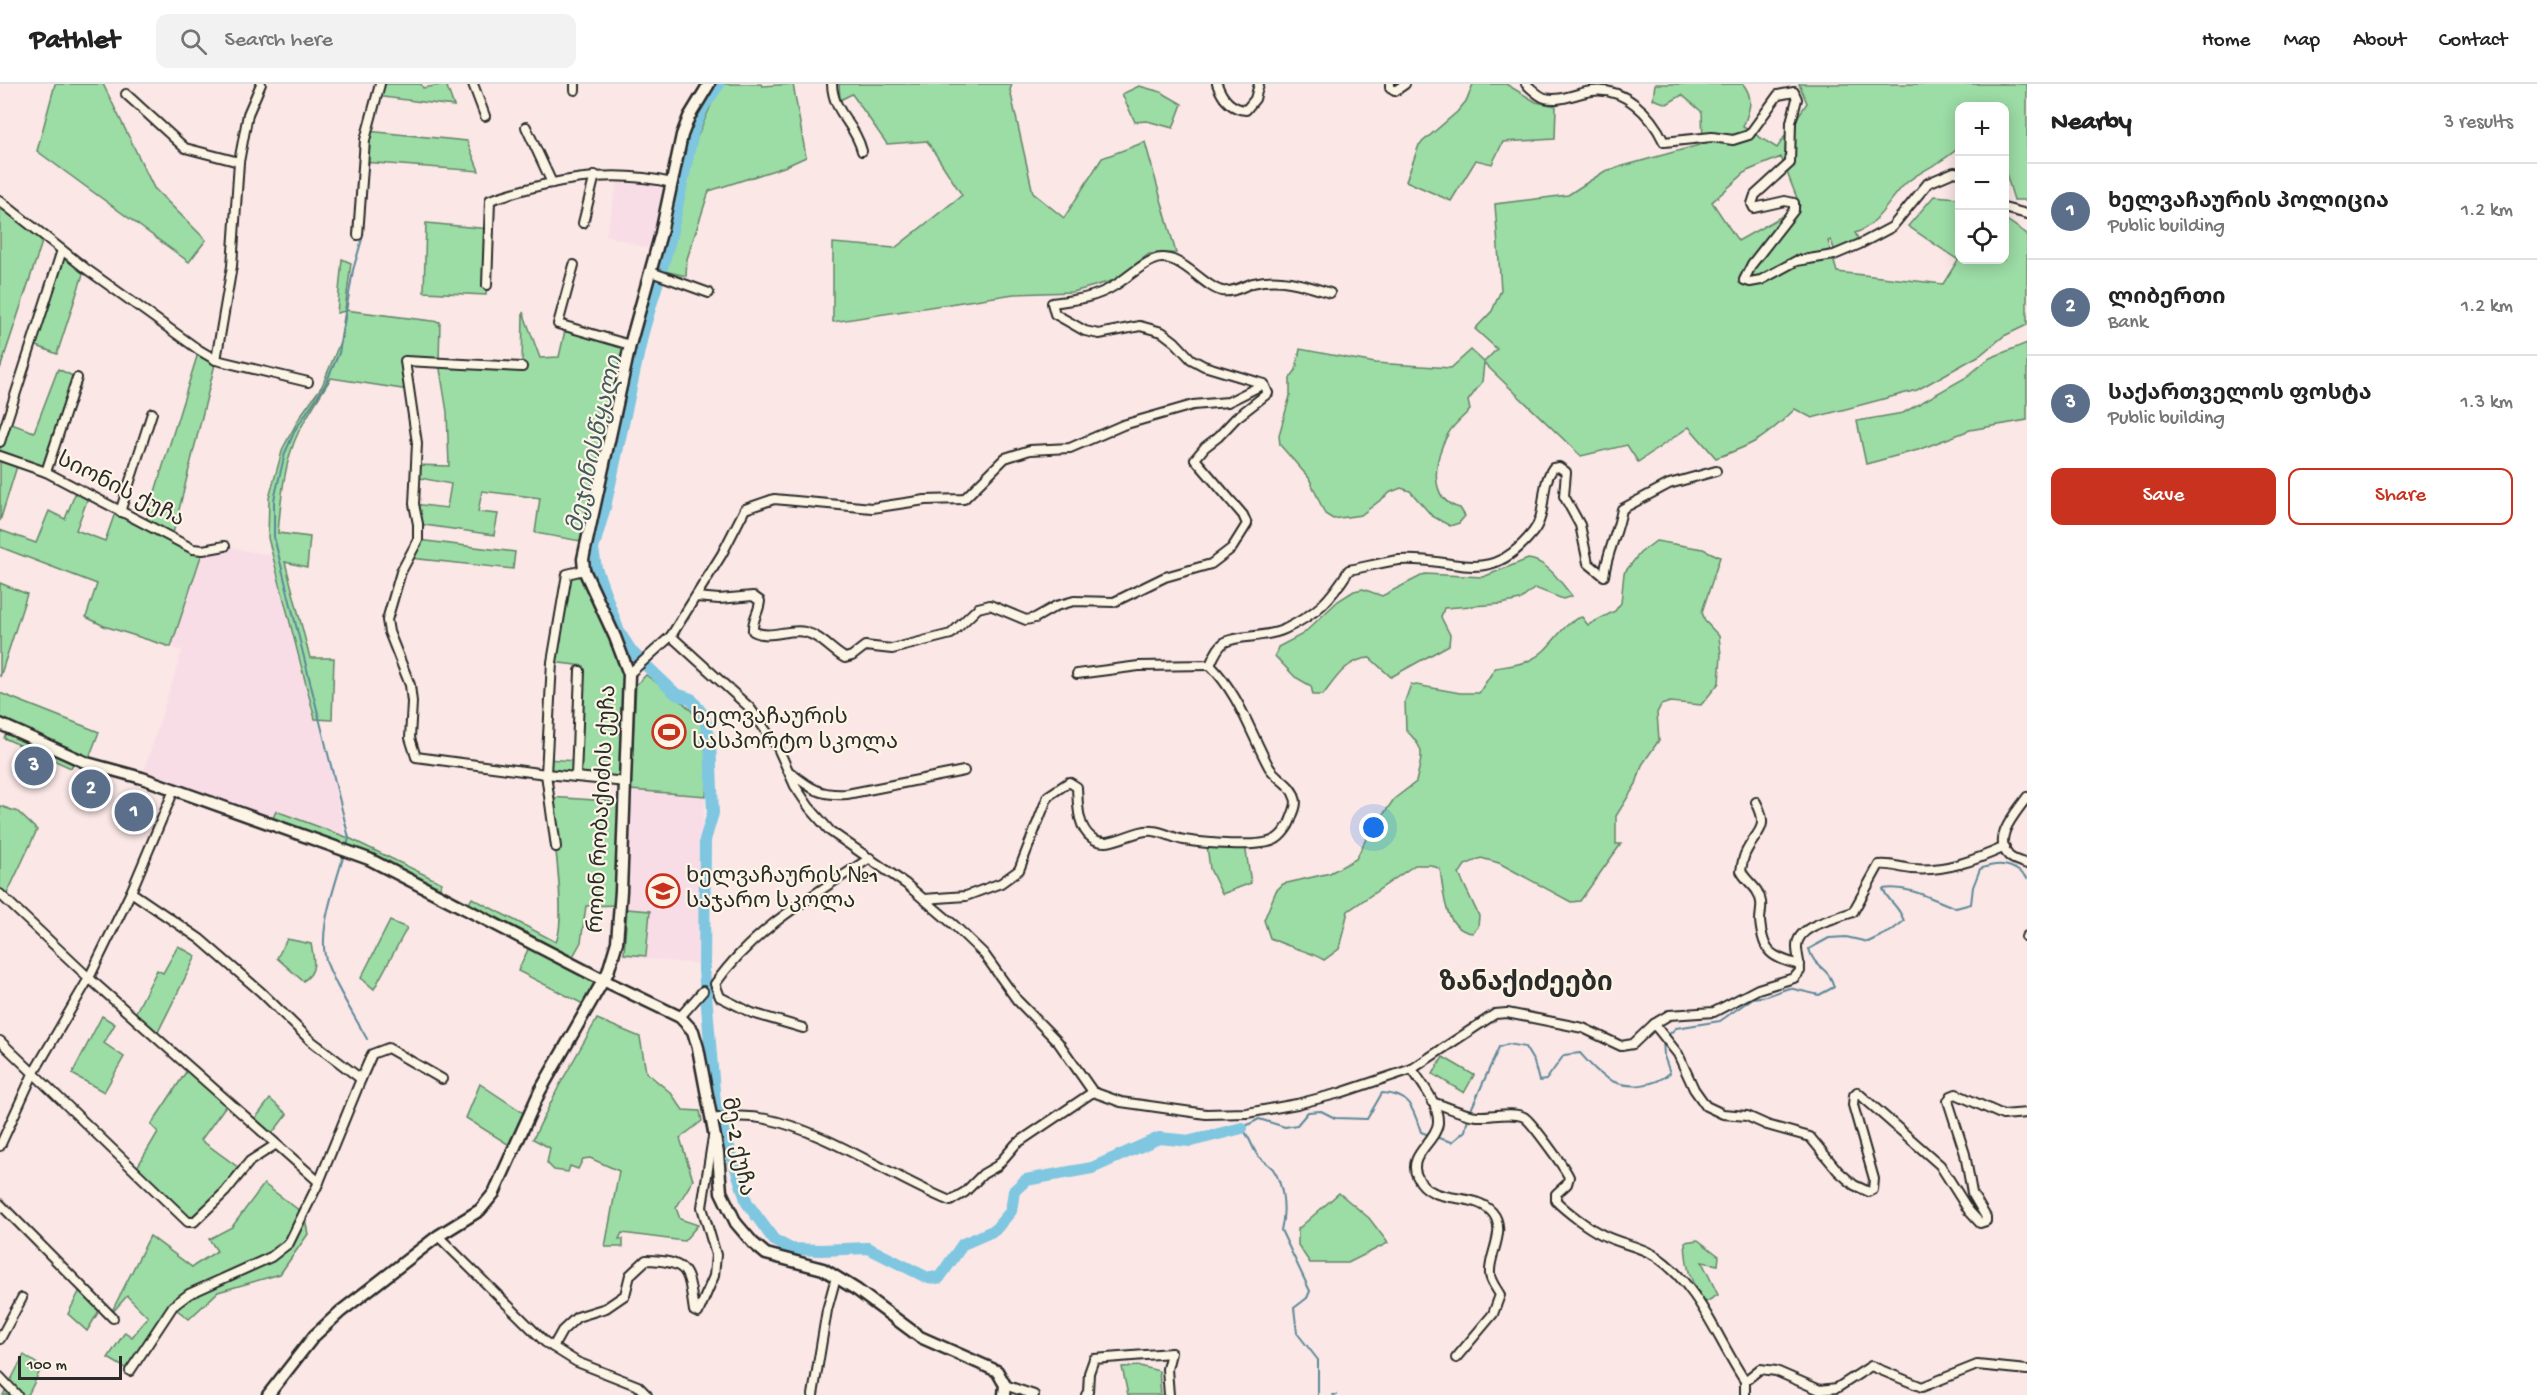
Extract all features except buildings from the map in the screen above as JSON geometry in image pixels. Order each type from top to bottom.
[{"type":"street","points":[[216,360],[232,266],[239,162],[248,114],[261,84]]},
{"type":"street","points":[[358,235],[365,140],[380,84]]},
{"type":"street","points":[[473,84],[485,116]]},
{"type":"street","name":"როინ რობაქიძის ქუჩა","points":[[268,1395],[314,1336],[340,1312],[438,1236],[480,1210],[494,1193],[540,1091],[603,980],[614,956],[617,942],[633,671],[584,570],[583,558],[630,345],[652,272],[682,135],[689,117],[709,84]]},
{"type":"street","points":[[832,84],[834,101],[858,135],[861,151]]},
{"type":"street","points":[[1217,84],[1220,95],[1228,103],[1238,109],[1246,110],[1255,99],[1259,84]]},
{"type":"street","points":[[1390,84],[1390,88],[1395,91],[1405,84]]},
{"type":"street","points":[[1526,84],[1543,98],[1556,99],[1591,91],[1612,90],[1630,100],[1658,128],[1664,142],[1712,137],[1734,140],[1749,135],[1778,95],[1794,92],[1797,99],[1791,122],[1790,163],[1755,195],[1752,204],[1754,208],[1785,201],[1794,203],[1794,210],[1752,264],[1744,280],[1750,282],[1761,280],[1796,261],[1834,255],[1892,227],[1928,183],[1955,172]]},
{"type":"street","points":[[126,94],[185,148],[239,162]]},
{"type":"street","points":[[526,127],[552,183]]},
{"type":"street","points":[[487,285],[489,200],[552,183],[595,175],[646,177],[672,183]]},
{"type":"street","points":[[583,223],[595,175]]},
{"type":"street","points":[[0,201],[131,302],[216,360],[308,382]]},
{"type":"street","points":[[2009,209],[2027,214]]},
{"type":"street","points":[[0,442],[62,250]]},
{"type":"street","points":[[696,597],[719,599],[753,596],[760,601],[759,609],[752,620],[753,631],[760,634],[803,631],[818,637],[845,658],[852,656],[864,646],[892,649],[951,634],[978,608],[990,605],[1026,620],[1035,618],[1056,606],[1074,601],[1114,602],[1165,577],[1211,564],[1232,548],[1247,524],[1243,515],[1196,459],[1205,447],[1236,418],[1268,393],[1264,384],[1204,366],[1191,359],[1162,332],[1140,326],[1099,334],[1085,331],[1055,314],[1052,303],[1092,297],[1114,286],[1154,259],[1167,259],[1183,264],[1221,291],[1238,290],[1254,283],[1289,280],[1330,293]]},
{"type":"street","points":[[574,265],[558,324],[630,345]]},
{"type":"street","points":[[652,272],[709,292]]},
{"type":"street","points":[[522,367],[405,361],[417,443],[414,504],[418,540],[401,572],[389,606],[387,620],[389,632],[410,685],[412,702],[410,738],[416,757],[626,782]]},
{"type":"street","points":[[46,472],[77,378]]},
{"type":"street","points":[[633,671],[670,636],[696,597],[745,510],[774,499],[872,507],[925,500],[964,499],[1005,458],[1030,450],[1070,448],[1123,425],[1193,405],[1227,402],[1264,384]]},
{"type":"street","points":[[120,512],[152,413]]},
{"type":"street","name":"სიონის ქუჩა","points":[[0,456],[46,472],[194,549],[203,550],[225,546]]},
{"type":"street","points":[[1210,665],[1225,642],[1269,635],[1284,630],[1320,608],[1331,598],[1349,570],[1399,560],[1460,566],[1492,565],[1511,555],[1534,531],[1543,515],[1545,486],[1553,468],[1559,467],[1566,472],[1564,496],[1580,525],[1588,563],[1604,576],[1607,553],[1618,533],[1622,509],[1669,484],[1716,471]]},
{"type":"street","points":[[556,847],[546,774],[552,662],[567,574],[584,570]]},
{"type":"street","points":[[670,636],[750,708],[778,748],[795,786],[809,807],[830,831],[924,899],[984,954],[1017,1000],[1058,1042],[1093,1092],[1121,1102],[1178,1112],[1247,1113],[1340,1093],[1412,1069],[1495,1014],[1508,1013],[1583,1028],[1621,1046],[1633,1044],[1654,1024],[1669,1015],[1714,1012],[1758,989],[1794,978],[1800,971],[1796,947],[1801,933],[1853,912],[1879,865],[1886,864],[1912,869],[1942,868],[1975,860],[2005,848]]},
{"type":"street","points":[[1077,674],[1139,666],[1210,665]]},
{"type":"street","points":[[924,899],[966,896],[1001,884],[1019,870],[1047,796],[1069,782],[1077,787],[1079,816],[1093,839],[1106,842],[1141,831],[1154,831],[1182,840],[1256,844],[1275,840],[1289,825],[1296,802],[1295,796],[1291,788],[1270,770],[1252,729],[1228,687],[1210,665]]},
{"type":"street","points":[[576,777],[580,671]]},
{"type":"street","points":[[0,724],[74,758],[142,778],[369,859],[603,980],[681,1017],[704,991]]},
{"type":"street","points":[[790,772],[813,790],[831,795],[848,794],[964,771]]},
{"type":"street","points":[[0,1146],[33,1074],[89,978],[131,892],[174,790]]},
{"type":"street","points":[[2027,797],[2005,829],[2002,842],[2009,856],[2027,864]]},
{"type":"street","points":[[1756,802],[1763,815],[1761,827],[1758,836],[1746,851],[1741,871],[1744,878],[1755,886],[1761,901],[1760,921],[1767,949],[1775,958],[1800,965]]},
{"type":"street","points":[[802,1028],[752,1013],[720,997],[716,984],[731,962],[777,918],[870,858]]},
{"type":"street","points":[[131,892],[200,939],[261,992],[310,1040],[360,1079]]},
{"type":"street","points":[[0,894],[89,978],[319,1182]]},
{"type":"street","name":"მე-2 ქუჩა","points":[[681,1017],[693,1031],[714,1119],[721,1192],[736,1223],[753,1243],[766,1254],[808,1264],[836,1277],[920,1337],[997,1371],[1005,1390]]},
{"type":"street","points":[[1654,1024],[1661,1036],[1678,1054],[1694,1089],[1706,1106],[1723,1114],[1747,1116],[1767,1125],[1810,1137],[1838,1171],[1854,1185],[1869,1192],[1873,1190],[1874,1179],[1853,1105],[1854,1095],[1857,1092],[1940,1164],[1969,1211],[1980,1223],[1986,1221],[1986,1216],[1972,1193],[1965,1154],[1948,1101],[1956,1094],[2003,1115],[2027,1113]]},
{"type":"street","points":[[0,1041],[191,1223],[225,1192],[250,1161],[275,1145]]},
{"type":"street","points":[[130,1371],[173,1306],[189,1294],[271,1257],[289,1243],[319,1182],[372,1054],[388,1048],[442,1078]]},
{"type":"street","points":[[1412,1069],[1432,1102],[1438,1122],[1435,1131],[1416,1159],[1414,1167],[1417,1177],[1428,1190],[1451,1198],[1469,1198],[1482,1203],[1494,1214],[1498,1232],[1490,1275],[1500,1295],[1493,1314],[1456,1358]]},
{"type":"street","points":[[714,1119],[728,1117],[766,1119],[810,1133],[921,1189],[950,1201],[965,1192],[983,1174],[997,1166],[1016,1144],[1093,1092]]},
{"type":"street","points":[[1432,1102],[1474,1116],[1522,1116],[1530,1121],[1546,1146],[1562,1161],[1569,1177],[1567,1184],[1556,1194],[1557,1201],[1601,1234],[1640,1248],[1657,1257],[1676,1274],[1697,1298],[1744,1381],[1745,1395]]},
{"type":"street","points":[[553,1347],[562,1331],[577,1317],[606,1308],[625,1295],[630,1275],[646,1260],[663,1260],[681,1266],[688,1275],[694,1311],[698,1313],[702,1308],[714,1276],[716,1255],[702,1207],[705,1174],[714,1132]]},
{"type":"street","points":[[0,1204],[113,1318]]},
{"type":"street","points":[[438,1236],[545,1342],[577,1362],[638,1386],[647,1395]]},
{"type":"street","points":[[813,1395],[827,1310],[836,1277]]},
{"type":"street","points":[[0,1339],[22,1298]]},
{"type":"street","points":[[1086,1395],[1089,1373],[1094,1359],[1171,1353],[1167,1370],[1169,1395]]},
{"type":"street","points":[[1744,1381],[1760,1369],[1776,1371],[1820,1390],[1837,1388],[1871,1366],[1922,1387],[1977,1365],[2027,1370]]},
{"type":"street","points":[[0,1377],[17,1395]]},
{"type":"street","points":[[1005,1390],[1034,1395]]},
{"type":"shaded area","points":[[619,176],[672,183],[656,251],[606,235]]},
{"type":"shaded area","points":[[225,546],[273,556],[331,770],[345,837],[277,811],[271,823],[142,778],[182,651],[171,647],[203,550]]},
{"type":"shaded area","name":"ხელვაჩაურის №1 საჯარო სკოლა","points":[[630,790],[706,796],[702,826],[699,964],[621,956]]},
{"type":"green space","points":[[55,84],[103,84],[154,188],[206,240],[189,262],[37,151]]},
{"type":"green space","points":[[380,84],[421,84],[423,88],[446,84],[454,106],[375,96]]},
{"type":"green space","points":[[720,84],[761,84],[762,86],[793,84],[806,157],[784,167],[709,191],[687,259],[686,276],[664,271],[692,149]]},
{"type":"green space","points":[[839,84],[1012,84],[1010,90],[1033,193],[1064,218],[1102,158],[1145,142],[1176,253],[1149,254],[1115,280],[1073,292],[1014,294],[833,322],[833,243],[895,248],[962,195],[927,141],[887,144],[852,94],[840,100]]},
{"type":"green space","points":[[1473,84],[1506,84],[1536,102],[1556,106],[1555,139],[1503,142],[1492,164],[1476,160],[1451,201],[1406,181],[1419,145],[1457,112],[1467,100]]},
{"type":"green space","points":[[1655,84],[1743,84],[1750,100],[1743,127],[1777,148],[1807,103],[1799,84],[2027,84],[2027,200],[2014,200],[2009,183],[2009,102],[1955,102],[1955,151],[1905,184],[1870,225],[1855,233],[1859,240],[1835,252],[1831,240],[1828,241],[1837,272],[1943,284],[1956,264],[2009,264],[2009,222],[2027,234],[2027,325],[2004,336],[1980,355],[1917,390],[1812,418],[1795,409],[1759,439],[1716,458],[1689,427],[1638,462],[1627,445],[1581,456],[1484,363],[1482,382],[1468,401],[1470,410],[1448,434],[1437,465],[1436,477],[1442,496],[1449,503],[1460,508],[1465,516],[1459,523],[1450,526],[1432,516],[1410,491],[1401,488],[1391,492],[1361,515],[1333,519],[1325,514],[1309,478],[1280,445],[1279,435],[1290,396],[1290,378],[1296,370],[1300,349],[1375,363],[1451,368],[1471,350],[1484,362],[1497,349],[1475,329],[1492,311],[1501,290],[1495,204],[1568,195],[1605,171],[1703,144],[1702,112],[1682,95],[1667,104],[1653,99]],"holes":[[[1781,157],[1800,206],[1738,241],[1712,202],[1747,171]]]},
{"type":"green space","points":[[1139,86],[1161,92],[1182,104],[1173,128],[1147,121],[1135,122],[1122,94]]},
{"type":"green space","points":[[367,131],[467,141],[479,171],[363,162]]},
{"type":"green space","points":[[1934,196],[1955,198],[1955,258],[1908,226]]},
{"type":"green space","points":[[0,201],[44,236],[0,369]]},
{"type":"green space","points":[[426,223],[490,229],[486,295],[424,292]]},
{"type":"green space","points":[[62,250],[85,268],[57,354],[32,344]]},
{"type":"green space","points":[[342,259],[351,263],[345,310],[440,322],[439,362],[522,367],[523,312],[540,358],[559,357],[566,326],[630,345],[586,542],[535,533],[540,498],[482,491],[478,512],[498,514],[494,535],[418,524],[414,504],[447,508],[451,484],[415,477],[416,465],[449,466],[447,412],[439,363],[405,361],[409,390],[331,378],[294,443],[284,481],[278,533],[310,537],[307,567],[285,562],[310,658],[334,658],[332,720],[315,719],[268,538],[269,498],[283,448],[301,415],[322,386],[340,342],[345,311],[337,313]]},
{"type":"green space","points":[[2027,343],[2027,420],[1970,430],[1918,450],[1866,464],[1857,421],[1903,413],[1965,378],[1990,358]]},
{"type":"green space","points":[[199,350],[216,360],[172,538],[203,550],[171,647],[104,626],[86,617],[97,584],[0,547],[0,530],[36,543],[49,511],[65,519],[77,489],[89,495],[76,530],[105,541],[116,510],[145,524]]},
{"type":"green space","points":[[58,369],[77,378],[46,472],[18,463],[0,521],[0,442],[6,422],[34,432]]},
{"type":"green space","points":[[418,540],[515,552],[513,569],[410,558]]},
{"type":"green space","points":[[1656,541],[1703,549],[1720,557],[1702,612],[1705,621],[1719,636],[1721,655],[1719,683],[1701,705],[1670,702],[1661,705],[1657,713],[1659,740],[1642,765],[1636,784],[1616,816],[1616,844],[1621,844],[1580,901],[1571,902],[1499,863],[1481,858],[1465,865],[1459,874],[1479,916],[1478,927],[1472,933],[1455,925],[1450,917],[1444,898],[1440,869],[1431,865],[1415,865],[1348,911],[1339,949],[1324,960],[1270,938],[1264,920],[1276,891],[1283,884],[1330,873],[1356,859],[1365,841],[1394,799],[1416,782],[1421,753],[1417,743],[1406,730],[1405,701],[1411,684],[1460,693],[1479,693],[1495,668],[1524,663],[1539,655],[1568,624],[1575,620],[1582,617],[1588,625],[1615,611],[1621,603],[1624,573],[1640,553]]},
{"type":"green space","points":[[1528,559],[1548,568],[1572,596],[1563,599],[1535,588],[1520,600],[1501,604],[1444,608],[1441,617],[1450,635],[1449,645],[1391,677],[1370,658],[1362,659],[1348,666],[1323,695],[1313,695],[1311,686],[1295,677],[1275,656],[1278,647],[1303,634],[1338,601],[1354,591],[1363,589],[1382,596],[1425,574],[1483,577]]},
{"type":"green space","points":[[584,570],[629,674],[626,782],[546,774],[546,759],[576,761],[584,666],[552,662],[567,574]]},
{"type":"green space","points":[[0,583],[27,594],[0,677]]},
{"type":"green space","name":"ხელვაჩაურის სასპორტო სკოლა","points":[[646,675],[675,696],[700,722],[709,750],[706,796],[630,790],[636,685]]},
{"type":"green space","points":[[0,693],[99,732],[87,763],[75,759],[71,768],[4,738],[8,727],[0,724]]},
{"type":"green space","points":[[549,797],[625,802],[620,905],[586,906],[581,942],[570,962],[603,980],[587,1006],[518,971],[531,943],[466,909],[472,898],[556,942],[559,930],[560,894]]},
{"type":"green space","points":[[0,806],[18,812],[37,830],[5,898],[0,894]]},
{"type":"green space","points":[[276,811],[349,838],[442,883],[436,894],[399,875],[271,823]]},
{"type":"green space","points":[[1207,845],[1245,845],[1251,883],[1222,894],[1210,869]]},
{"type":"green space","points":[[627,909],[650,911],[646,956],[624,954]]},
{"type":"green space","points":[[390,921],[407,928],[374,989],[361,978]]},
{"type":"green space","points":[[287,939],[311,944],[313,969],[303,981],[277,958]]},
{"type":"green space","points":[[178,946],[196,956],[155,1038],[133,1018],[157,970],[163,973]]},
{"type":"green space","points":[[102,1016],[115,1024],[104,1043],[124,1057],[104,1092],[72,1074]]},
{"type":"green space","points":[[597,1019],[640,1037],[646,1072],[671,1093],[683,1110],[700,1111],[702,1121],[680,1138],[693,1180],[676,1208],[680,1219],[698,1225],[684,1241],[622,1233],[619,1239],[623,1239],[623,1247],[605,1247],[619,1171],[590,1158],[583,1159],[578,1169],[570,1166],[568,1172],[554,1170],[547,1163],[550,1148],[533,1139],[559,1086]]},
{"type":"green space","points":[[1443,1057],[1474,1075],[1464,1093],[1433,1074]]},
{"type":"green space","points":[[188,1069],[227,1104],[201,1140],[239,1168],[223,1189],[190,1218],[136,1169],[158,1132],[151,1125]]},
{"type":"green space","points":[[480,1084],[528,1116],[514,1148],[466,1118]]},
{"type":"green space","points":[[270,1099],[287,1114],[268,1139],[251,1124]]},
{"type":"green space","points":[[264,1184],[304,1214],[308,1234],[280,1274],[218,1292],[189,1319],[173,1307],[130,1371],[108,1358],[125,1332],[132,1337],[148,1317],[127,1296],[110,1315],[150,1236],[192,1267],[217,1251],[209,1239],[232,1227]]},
{"type":"green space","points":[[1339,1193],[1369,1218],[1388,1243],[1348,1263],[1310,1263],[1298,1245],[1298,1229]]},
{"type":"green space","points":[[1698,1240],[1719,1256],[1718,1265],[1702,1262],[1718,1295],[1706,1302],[1696,1289],[1686,1259],[1685,1242]]},
{"type":"green space","points":[[82,1286],[102,1306],[87,1331],[68,1314]]},
{"type":"green space","points":[[24,1355],[42,1367],[28,1395],[3,1395]]},
{"type":"green space","points":[[1140,1366],[1159,1371],[1161,1395],[1128,1395],[1122,1367]]},
{"type":"waterway","points":[[380,97],[385,84]]},
{"type":"waterway","name":"მეჯინისწყალი","points":[[719,84],[703,107],[693,132],[670,240],[643,332],[605,507],[593,549],[596,568],[619,632],[632,652],[676,694],[691,699],[704,716],[710,742],[713,813],[705,840],[704,970],[715,1103],[747,1203],[774,1240],[791,1249],[868,1248],[926,1277],[939,1278],[963,1244],[995,1230],[1011,1211],[1014,1191],[1026,1180],[1092,1168],[1159,1138],[1191,1141],[1242,1128]]},
{"type":"waterway","points":[[365,189],[373,123]]},
{"type":"waterway","points":[[347,846],[349,838],[274,537],[274,500],[285,453],[295,430],[325,385],[339,353],[353,270],[362,239],[364,209]]},
{"type":"waterway","points":[[344,854],[325,925],[325,954],[336,985],[367,1039]]},
{"type":"waterway","points":[[1470,1112],[1499,1047],[1508,1044],[1525,1047],[1534,1062],[1539,1081],[1546,1080],[1564,1055],[1580,1053],[1612,1081],[1627,1085],[1642,1085],[1657,1081],[1670,1073],[1664,1056],[1663,1040],[1676,1028],[1720,1021],[1753,998],[1767,996],[1789,988],[1819,995],[1834,987],[1809,949],[1829,938],[1846,937],[1868,942],[1891,931],[1904,921],[1883,889],[1911,891],[1956,908],[1971,904],[1973,887],[1980,869],[1993,865],[2005,865],[2016,869],[2027,878]]},
{"type":"waterway","points":[[1318,1395],[1318,1360],[1297,1333],[1294,1308],[1307,1298],[1310,1291],[1281,1230],[1284,1207],[1280,1183],[1273,1169],[1257,1155],[1242,1128],[1259,1119],[1285,1127],[1297,1125],[1308,1112],[1321,1111],[1335,1118],[1367,1119],[1382,1093],[1405,1099],[1413,1109],[1421,1132],[1429,1135]]},
{"type":"waterway","points":[[1435,1137],[1452,1142],[1465,1131],[1468,1118]]},
{"type":"place","name":"ხელვაჩაურის სასპორტო სკოლა","points":[[669,732]]},
{"type":"place","name":"საქართველოს ფოსტა","points":[[34,766]]},
{"type":"place","name":"ლიბერთი","points":[[91,789]]},
{"type":"place","name":"ხელვაჩაურის პოლიცია","points":[[134,812]]},
{"type":"place","name":"ხელვაჩაურის №1 საჯარო სკოლა","points":[[663,891]]},
{"type":"district","name":"ზანაქიძეები","points":[[1526,985]]}]
